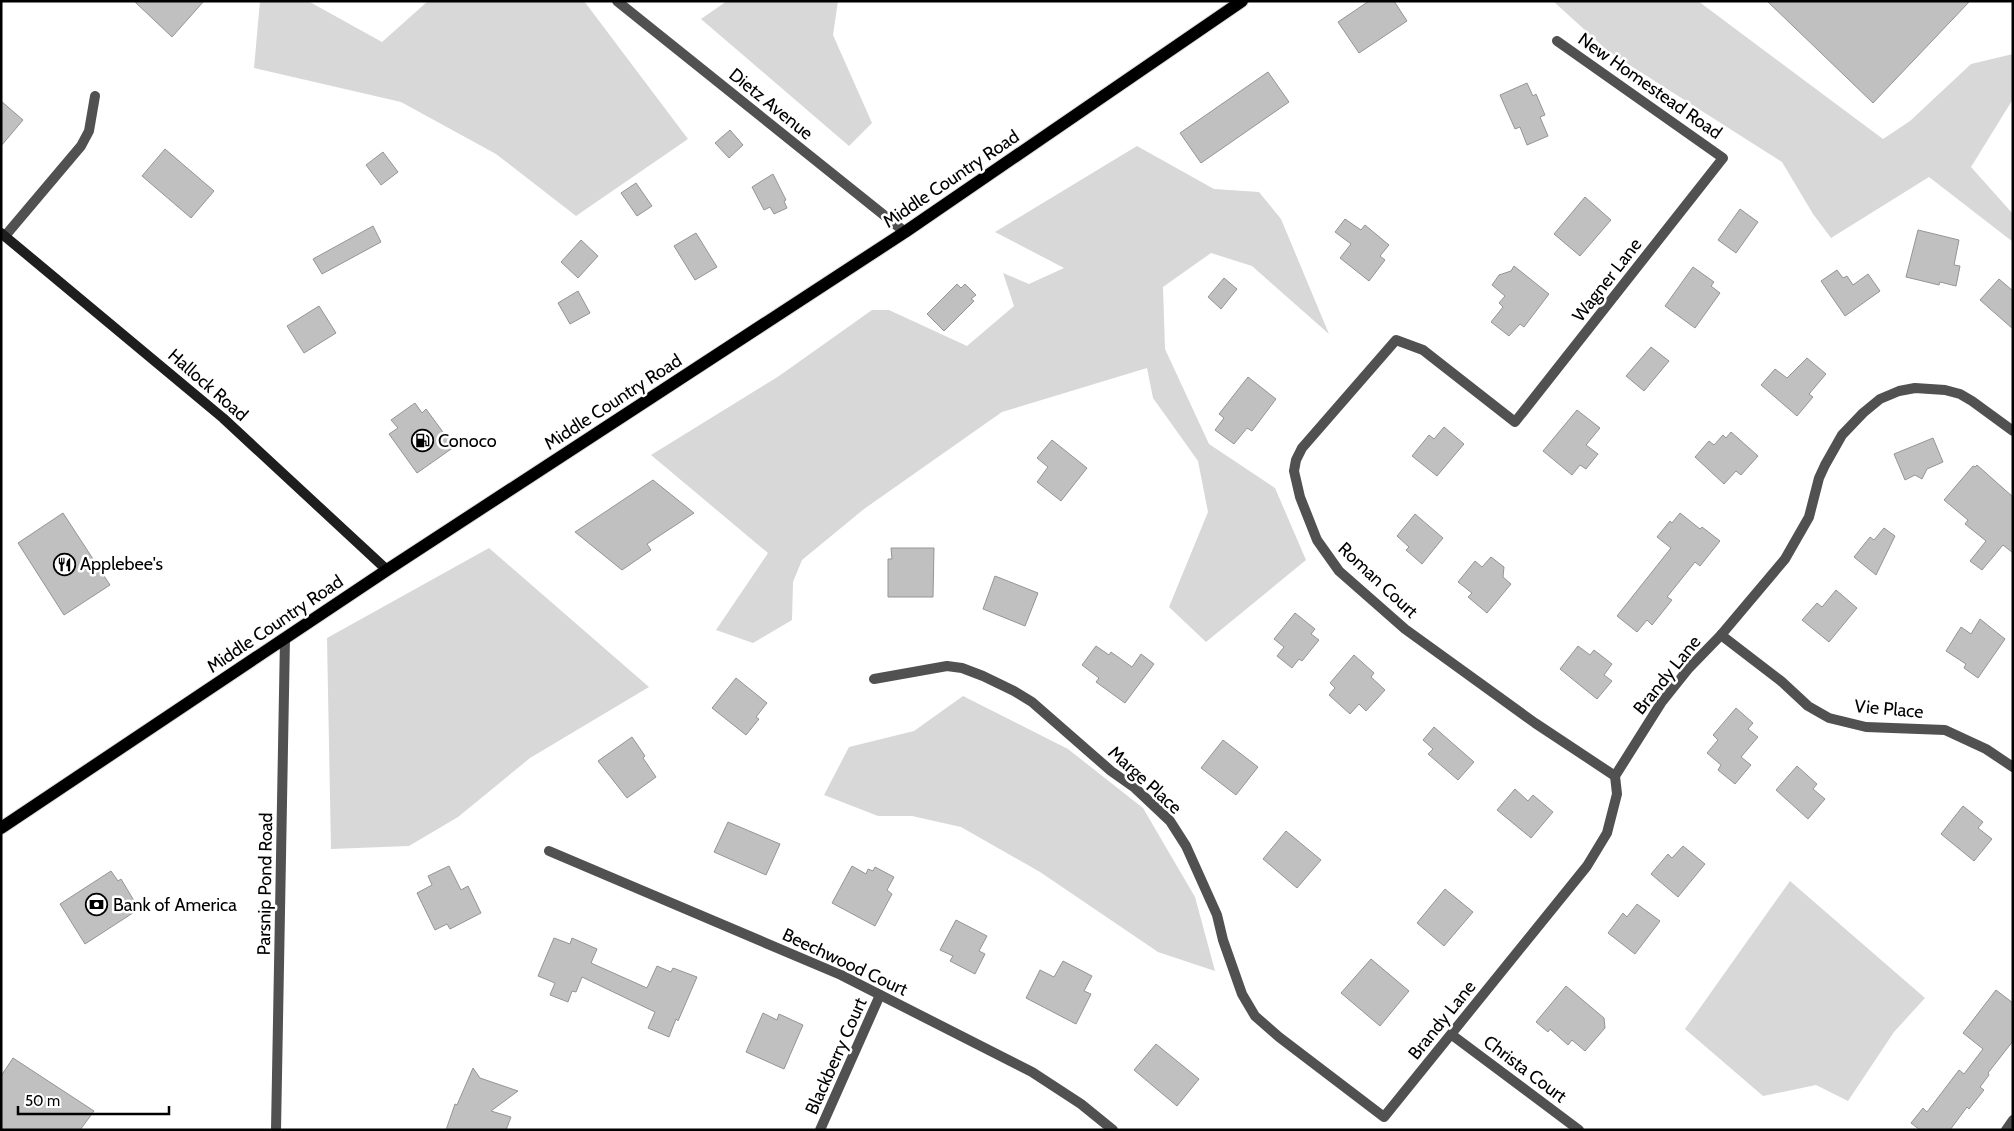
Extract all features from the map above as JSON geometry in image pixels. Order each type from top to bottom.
[{"type":"main road","name":"Middle Country Road","points":[[1,828],[387,570],[905,232],[1242,1]]},
{"type":"street","name":"Dietz Avenue","points":[[617,1],[905,232]]},
{"type":"street","name":"New Homestead Road","points":[[1557,41],[1723,158]]},
{"type":"street","points":[[3,234],[81,146],[89,131],[95,96]]},
{"type":"street","name":"Wagner Lane","points":[[1516,422],[1723,158]]},
{"type":"street","name":"Hallock Road","points":[[3,234],[222,418],[387,570]]},
{"type":"street","name":"Roman Court","points":[[1516,422],[1423,350],[1396,340],[1302,448],[1296,460],[1294,470],[1300,497],[1317,540],[1325,554],[1339,571],[1405,629],[1535,723],[1616,776]]},
{"type":"street","name":"Brandy Lane","points":[[1384,1117],[1587,866],[1607,833],[1617,794],[1616,776],[1661,703],[1688,668],[1721,635],[1785,559],[1809,517],[1819,478],[1836,445],[1863,413],[1880,399],[1899,391],[1915,388],[1952,392],[1972,401],[2013,431]]},
{"type":"street","name":"Vie Place","points":[[1721,635],[1782,682],[1808,706],[1829,718],[1866,727],[1945,730],[1986,749],[2013,767]]},
{"type":"street","name":"Parsnip Pond Road","points":[[276,1130],[285,638]]},
{"type":"street","name":"Marge Place","points":[[874,679],[947,666],[962,668],[983,676],[1032,702],[1111,771],[1135,788],[1170,821],[1186,846],[1217,915],[1223,940],[1242,994],[1255,1016],[1384,1117]]},
{"type":"street","name":"Beechwood Court","points":[[549,851],[832,971],[1032,1072],[1081,1104],[1112,1130]]},
{"type":"street","name":"Blackberry Court","points":[[820,1130],[880,995]]},
{"type":"street","name":"Christa Court","points":[[1452,1035],[1579,1130]]},
{"type":"street","points":[[2006,1130],[2013,1120]]},
{"type":"shaded area","points":[[260,1],[308,1],[382,42],[428,1],[584,1],[688,139],[576,216],[496,154],[401,102],[254,68]]},
{"type":"shaded area","points":[[727,1],[838,1],[833,35],[872,123],[849,146],[701,19]]},
{"type":"shaded area","points":[[1553,1],[1698,1],[1883,139],[1910,121],[1971,64],[2013,54],[2013,99],[1971,167],[2013,214],[2013,242],[1929,177],[1831,238],[1813,214],[1782,162],[1609,52]]},
{"type":"shaded area","points":[[1137,146],[1214,189],[1259,192],[1281,219],[1329,334],[1252,266],[1211,253],[1163,287],[1165,349],[1209,444],[1275,488],[1306,560],[1206,642],[1169,607],[1208,512],[1198,461],[1153,398],[1147,368],[1002,412],[864,509],[802,560],[793,582],[792,620],[753,643],[716,630],[768,553],[651,455],[779,376],[872,310],[889,310],[967,346],[1014,306],[1003,273],[1029,284],[1064,268],[995,232]]},
{"type":"shaded area","points":[[489,548],[649,687],[530,758],[458,817],[409,846],[331,849],[327,638]]},
{"type":"shaded area","points":[[963,696],[1068,749],[1143,808],[1195,897],[1215,971],[1158,952],[1040,872],[961,827],[912,816],[878,816],[824,795],[849,747],[914,731]]},
{"type":"shaded area","points":[[1790,881],[1925,998],[1894,1032],[1848,1101],[1816,1085],[1763,1096],[1685,1029]]},
{"type":"building","points":[[134,1],[204,1],[172,37]]},
{"type":"building","points":[[1369,1],[1394,1],[1407,21],[1359,53],[1338,22]]},
{"type":"building","points":[[1767,1],[1970,1],[1873,103]]},
{"type":"building","points":[[1268,72],[1289,102],[1201,163],[1180,133]]},
{"type":"building","points":[[1527,83],[1533,96],[1536,94],[1545,115],[1540,117],[1548,136],[1527,145],[1520,127],[1515,129],[1500,95]]},
{"type":"building","points":[[1,101],[23,120],[1,146]]},
{"type":"building","points":[[730,130],[743,145],[729,158],[715,143]]},
{"type":"building","points":[[165,149],[214,191],[191,218],[142,176]]},
{"type":"building","points":[[383,152],[398,172],[381,185],[366,165]]},
{"type":"building","points":[[773,174],[786,200],[784,201],[787,208],[774,214],[770,207],[764,210],[752,187]]},
{"type":"building","points":[[636,183],[652,206],[637,216],[621,193]]},
{"type":"building","points":[[1585,197],[1611,220],[1580,256],[1554,234]]},
{"type":"building","points":[[1740,209],[1758,222],[1736,253],[1718,240]]},
{"type":"building","points":[[1345,219],[1361,230],[1365,225],[1389,245],[1380,256],[1385,260],[1369,281],[1340,258],[1351,244],[1335,232]]},
{"type":"building","points":[[373,226],[381,242],[322,274],[313,259]]},
{"type":"building","points":[[1918,230],[1959,240],[1954,265],[1960,266],[1956,286],[1940,282],[1939,285],[1906,277]]},
{"type":"building","points":[[696,233],[717,267],[695,280],[674,246]]},
{"type":"building","points":[[581,240],[598,256],[578,278],[561,262]]},
{"type":"building","points":[[1514,266],[1549,294],[1524,327],[1520,324],[1509,336],[1491,322],[1503,307],[1499,303],[1505,296],[1492,285],[1499,275],[1511,271]]},
{"type":"building","points":[[1693,267],[1714,282],[1711,286],[1720,293],[1695,328],[1665,306]]},
{"type":"building","points":[[1837,270],[1843,278],[1847,276],[1853,285],[1868,274],[1880,291],[1845,316],[1821,281]]},
{"type":"building","points":[[1224,278],[1237,289],[1221,309],[1208,297]]},
{"type":"building","points":[[1999,279],[2013,291],[2013,329],[1980,300]]},
{"type":"building","points":[[957,284],[961,288],[965,284],[976,295],[971,299],[974,301],[944,331],[927,314]]},
{"type":"building","points":[[578,291],[590,313],[570,324],[558,303]]},
{"type":"building","points":[[319,306],[336,333],[304,353],[287,326]]},
{"type":"building","points":[[1651,347],[1669,361],[1644,391],[1626,376]]},
{"type":"building","points":[[1807,358],[1826,374],[1809,394],[1813,397],[1797,416],[1761,385],[1775,369],[1787,378]]},
{"type":"building","points":[[1248,377],[1276,399],[1252,431],[1247,428],[1234,444],[1215,430],[1224,418],[1219,414]]},
{"type":"building","name":"Conoco","points":[[415,403],[422,413],[426,409],[454,447],[417,473],[389,434],[398,428],[391,420]]},
{"type":"building","points":[[1577,410],[1600,428],[1586,445],[1598,454],[1586,469],[1580,465],[1572,475],[1543,451]]},
{"type":"building","points":[[1444,427],[1464,444],[1437,476],[1412,456],[1429,435],[1434,439]]},
{"type":"building","points":[[1731,432],[1758,456],[1741,475],[1736,471],[1724,484],[1695,457],[1709,441],[1714,445],[1723,435],[1726,438]]},
{"type":"building","points":[[1933,438],[1943,462],[1927,469],[1922,479],[1915,475],[1905,480],[1894,454]]},
{"type":"building","points":[[1052,440],[1087,468],[1061,501],[1037,482],[1048,467],[1037,458]]},
{"type":"building","points":[[1977,465],[2013,497],[2013,553],[2003,545],[1982,570],[1970,561],[1986,541],[1965,524],[1968,520],[1944,500],[1973,466]]},
{"type":"building","points":[[653,480],[694,513],[647,544],[651,550],[622,570],[575,532]]},
{"type":"building","name":"Applebee's","points":[[63,513],[110,585],[64,615],[18,543]]},
{"type":"building","points":[[1680,513],[1700,529],[1702,527],[1720,541],[1700,566],[1695,562],[1667,597],[1672,600],[1652,625],[1647,620],[1637,632],[1617,616],[1671,548],[1657,537],[1670,521],[1672,523]]},
{"type":"building","points":[[1415,514],[1443,538],[1422,564],[1406,550],[1409,547],[1397,536]]},
{"type":"building","points":[[1884,528],[1895,536],[1876,575],[1854,557],[1870,537],[1874,540]]},
{"type":"building","points":[[891,548],[934,548],[933,597],[888,597],[888,559],[892,559]]},
{"type":"building","points":[[1491,557],[1504,567],[1503,577],[1511,584],[1487,613],[1468,597],[1472,593],[1458,582],[1475,561],[1482,567]]},
{"type":"building","points":[[995,576],[1038,593],[1025,626],[983,609]]},
{"type":"building","points":[[1836,590],[1857,608],[1829,642],[1802,620],[1817,603],[1822,607]]},
{"type":"building","points":[[1295,613],[1315,629],[1311,634],[1319,640],[1302,661],[1299,659],[1292,668],[1277,656],[1284,647],[1274,639]]},
{"type":"building","points":[[1980,619],[2005,639],[1978,678],[1964,668],[1966,664],[1946,651],[1961,627],[1971,634]]},
{"type":"building","points":[[1096,646],[1109,655],[1111,652],[1132,667],[1141,654],[1154,664],[1125,703],[1096,682],[1099,678],[1082,665]]},
{"type":"building","points":[[1578,646],[1590,655],[1594,650],[1612,664],[1604,675],[1612,681],[1597,699],[1560,669]]},
{"type":"building","points":[[1354,655],[1374,673],[1371,677],[1385,690],[1366,711],[1359,704],[1350,714],[1329,695],[1335,688],[1330,683]]},
{"type":"building","points":[[736,678],[767,703],[756,717],[759,719],[746,735],[712,708]]},
{"type":"building","points":[[1736,708],[1753,723],[1748,729],[1758,737],[1741,757],[1751,765],[1735,784],[1718,770],[1721,765],[1707,753],[1718,740],[1713,735]]},
{"type":"building","points":[[1434,727],[1474,762],[1458,780],[1428,754],[1433,749],[1423,740]]},
{"type":"building","points":[[632,737],[656,777],[627,798],[598,761]]},
{"type":"building","points":[[1223,740],[1258,767],[1236,795],[1201,768]]},
{"type":"building","points":[[1797,766],[1817,784],[1813,789],[1825,799],[1808,819],[1776,790]]},
{"type":"building","points":[[1515,789],[1528,801],[1533,795],[1553,812],[1531,838],[1497,810]]},
{"type":"building","points":[[1963,806],[1983,822],[1978,828],[1992,839],[1974,861],[1941,834]]},
{"type":"building","points":[[728,822],[780,844],[766,875],[714,852]]},
{"type":"building","points":[[1286,831],[1321,860],[1297,888],[1263,859]]},
{"type":"building","points":[[1683,846],[1705,864],[1678,897],[1651,874],[1668,854],[1672,858]]},
{"type":"building","points":[[449,866],[461,890],[468,886],[481,913],[450,929],[447,924],[435,930],[417,893],[432,885],[428,876]]},
{"type":"building","points":[[852,866],[866,874],[868,869],[873,871],[875,867],[894,877],[887,890],[892,894],[875,926],[832,903]]},
{"type":"building","points":[[111,871],[118,881],[121,879],[139,909],[85,944],[60,904]]},
{"type":"building","points":[[1445,889],[1473,912],[1444,946],[1417,923]]},
{"type":"building","points":[[1637,904],[1660,921],[1635,954],[1608,933],[1623,913],[1627,917]]},
{"type":"building","points":[[956,920],[987,936],[979,951],[985,954],[975,974],[950,961],[953,956],[940,950]]},
{"type":"building","points":[[554,938],[570,944],[572,938],[597,949],[591,963],[647,988],[657,966],[671,972],[673,968],[697,977],[669,1037],[648,1028],[655,1012],[582,977],[576,992],[572,991],[568,1002],[550,995],[555,983],[538,976]]},
{"type":"building","points":[[1371,959],[1409,991],[1380,1026],[1341,993]]},
{"type":"building","points":[[1063,961],[1092,976],[1084,991],[1091,994],[1076,1024],[1026,998],[1040,970],[1054,977]]},
{"type":"building","points":[[1566,986],[1604,1018],[1605,1028],[1585,1051],[1572,1040],[1568,1045],[1550,1029],[1548,1032],[1536,1022]]},
{"type":"building","points":[[1996,990],[2013,1003],[2013,1041],[1988,1073],[1989,1075],[1980,1087],[1984,1090],[1969,1109],[1967,1107],[1950,1130],[1920,1130],[1911,1123],[1923,1108],[1927,1112],[1959,1070],[1964,1074],[1983,1049],[1963,1033]]},
{"type":"building","points":[[763,1013],[777,1020],[779,1014],[803,1025],[784,1069],[746,1052]]},
{"type":"building","points":[[1156,1044],[1199,1079],[1177,1106],[1134,1070]]},
{"type":"building","points":[[13,1058],[94,1111],[80,1130],[1,1130],[1,1076]]},
{"type":"building","points":[[473,1068],[480,1078],[518,1091],[491,1111],[511,1117],[506,1130],[446,1130],[455,1104],[457,1105]]},
{"type":"place","name":"Conoco","points":[[422,441]]},
{"type":"place","name":"Applebee's","points":[[64,564]]},
{"type":"place","name":"Bank of America","points":[[97,905]]}]
